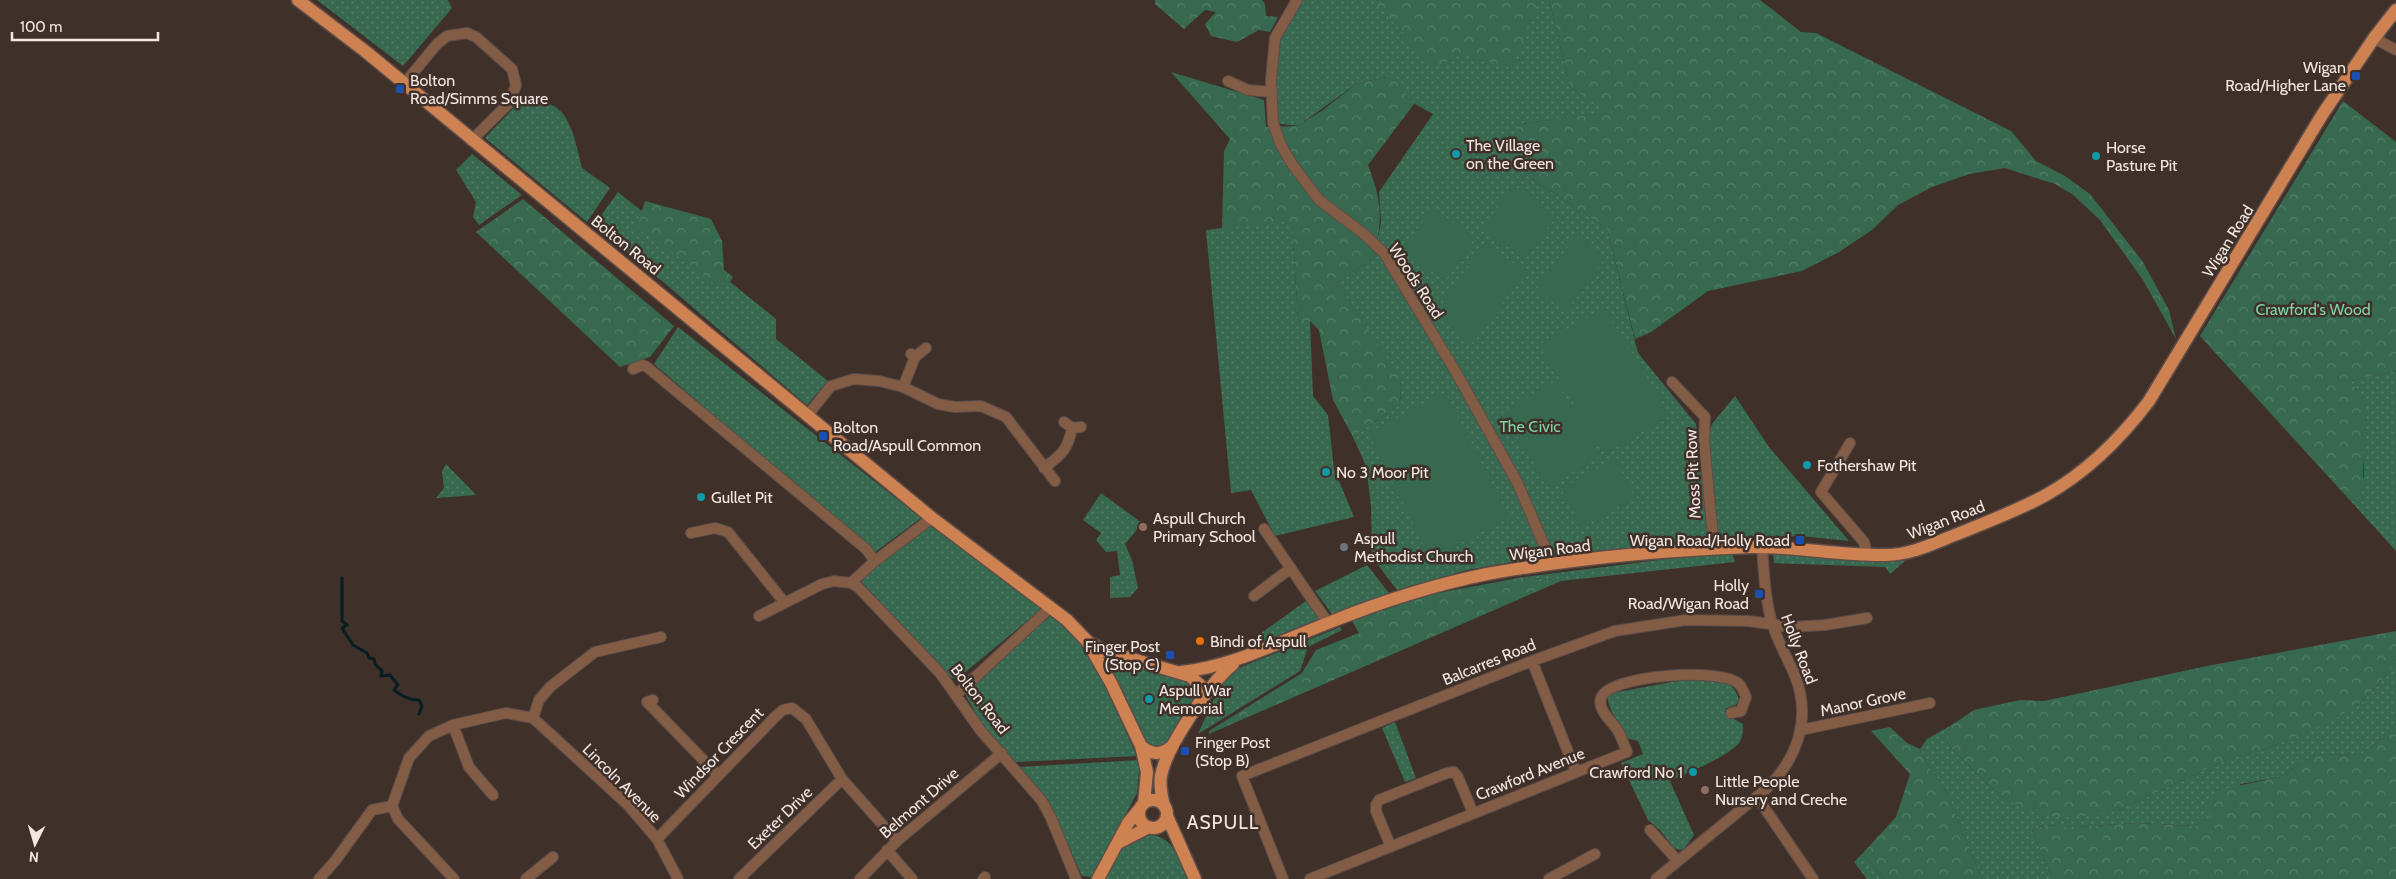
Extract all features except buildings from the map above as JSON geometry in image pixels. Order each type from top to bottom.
[{"type":"main road","name":"Bolton Road","points":[[298,0],[586,232],[932,518],[1051,607],[1087,641],[1100,649],[1127,658],[1181,672]]},
{"type":"main road","name":"Wigan Road","points":[[1181,672],[1203,670],[1237,661],[1328,623],[1416,591],[1489,574],[1550,565],[1714,548],[1762,547],[1886,555],[1919,549],[2029,503],[2065,483],[2130,426],[2153,394],[2322,116],[2374,38],[2396,10]]},
{"type":"main road","name":"Bolton Road","points":[[1087,641],[1111,684],[1141,746],[1147,772],[1143,805]]},
{"type":"main road","points":[[1111,684],[1111,675],[1116,663],[1127,658]]},
{"type":"main road","name":"Wigan Road","points":[[1195,879],[1166,811],[1160,778],[1174,744],[1202,698],[1237,661]]},
{"type":"main road","points":[[1181,672],[1198,682],[1202,698]]},
{"type":"main road","points":[[1141,746],[1151,753],[1157,753],[1164,752],[1174,744]]},
{"type":"main road","points":[[1098,879],[1132,817],[1143,805],[1157,801],[1166,811],[1163,823],[1118,843]]},
{"type":"main road","points":[[1143,805],[1140,819],[1152,828],[1179,842]]},
{"type":"street","name":"Woods Road","points":[[1297,0],[1275,38],[1272,92],[1273,123],[1281,145],[1292,164],[1319,200],[1364,234],[1384,254],[1457,374],[1518,482],[1545,547],[1550,565]]},
{"type":"street","points":[[404,84],[437,44],[447,36],[467,33],[476,37],[512,69],[516,85],[510,102],[471,141]]},
{"type":"street","points":[[2374,38],[2396,50]]},
{"type":"street","points":[[1228,82],[1248,90],[1272,92]]},
{"type":"street","points":[[903,387],[913,355],[926,348]]},
{"type":"street","points":[[633,369],[643,365],[647,367],[866,550],[875,561]]},
{"type":"street","points":[[807,416],[831,386],[845,380],[866,379],[903,387],[938,404],[955,407],[981,406],[1006,417],[1055,481]]},
{"type":"street","name":"Moss Pit Row","points":[[1672,382],[1705,417],[1704,441],[1714,548]]},
{"type":"street","points":[[1044,468],[1059,457],[1069,444],[1072,426]]},
{"type":"street","points":[[1850,443],[1821,492],[1864,542],[1867,554]]},
{"type":"street","points":[[759,616],[784,602],[828,582],[851,583],[875,561],[932,518]]},
{"type":"street","points":[[690,533],[715,528],[728,532],[784,602]]},
{"type":"street","points":[[1264,529],[1328,623]]},
{"type":"street","name":"Holly Road","points":[[1656,879],[1780,776],[1796,749],[1801,730],[1801,696],[1795,676],[1773,626],[1768,608],[1762,547]]},
{"type":"street","points":[[1254,596],[1291,568]]},
{"type":"street","name":"Bolton Road","points":[[851,583],[858,587],[957,694],[981,731],[1042,801],[1076,879]]},
{"type":"street","points":[[957,694],[1051,607]]},
{"type":"street","name":"Balcarres Road","points":[[1284,879],[1242,776],[1594,637],[1654,624],[1716,620],[1748,621],[1773,626],[1825,625],[1867,618]]},
{"type":"street","points":[[454,879],[398,819],[392,806],[409,758],[429,736],[453,725],[506,713],[533,718],[539,700],[550,687],[595,652],[661,637]]},
{"type":"street","points":[[1532,661],[1576,772]]},
{"type":"street","name":"Crawford Avenue","points":[[1310,879],[1631,750],[1604,713],[1600,704],[1601,697],[1605,691],[1615,687],[1666,676],[1688,674],[1722,676],[1738,683],[1743,690],[1745,704],[1738,714]]},
{"type":"street","points":[[653,700],[647,702],[718,775]]},
{"type":"street","name":"Manor Grove","points":[[1801,730],[1930,703]]},
{"type":"street","name":"Windsor Crescent","points":[[657,839],[777,715],[784,710],[792,708],[806,719],[842,778],[897,840]]},
{"type":"street","name":"Lincoln Avenue","points":[[533,718],[628,805],[657,839],[678,879]]},
{"type":"street","points":[[453,725],[469,767],[493,795]]},
{"type":"street","name":"Belmont Drive","points":[[860,879],[897,840],[1002,753]]},
{"type":"street","name":"Crawford Avenue","points":[[1391,847],[1376,811],[1376,805],[1379,800],[1447,773],[1454,772],[1458,776],[1472,813]]},
{"type":"street","name":"Exeter Drive","points":[[739,879],[842,778]]},
{"type":"street","points":[[1757,797],[1813,879]]},
{"type":"street","points":[[319,879],[335,861],[372,810],[392,806]]},
{"type":"street","points":[[1650,830],[1677,860]]},
{"type":"street","points":[[887,850],[912,879]]},
{"type":"street","points":[[1549,879],[1595,854]]},
{"type":"street","points":[[526,879],[553,858]]},
{"type":"green space","points":[[317,0],[448,0],[452,8],[403,66]]},
{"type":"green space","points":[[1155,0],[1262,0],[1265,4],[1266,16],[1278,17],[1270,32],[1259,30],[1237,42],[1211,36],[1205,24],[1216,12],[1205,10],[1184,29],[1155,4]]},
{"type":"green space","name":"The Civic","points":[[1299,0],[1549,0],[1570,87],[1608,112],[1520,124],[1528,176],[1607,229],[1638,353],[1696,424],[1708,540],[1540,557],[1467,570],[1397,590],[1372,557],[1371,506],[1366,466],[1353,437],[1400,404],[1401,380],[1337,283],[1374,258],[1381,222],[1379,192],[1433,114],[1413,103],[1386,77],[1356,84],[1298,126],[1273,123],[1275,38]]},
{"type":"green space","points":[[1373,0],[1539,0],[1512,68],[1462,54],[1434,68]]},
{"type":"green space","points":[[1549,0],[1760,0],[1801,32],[1816,33],[2011,131],[2036,161],[2065,176],[2090,194],[2143,262],[2169,310],[2176,339],[2143,280],[2100,220],[2072,194],[2055,184],[2005,168],[1969,174],[1932,187],[1898,205],[1872,230],[1839,252],[1802,271],[1708,291],[1651,332],[1635,339],[1607,229],[1528,176],[1513,162],[1520,124],[1607,112],[1570,87]]},
{"type":"green space","points":[[1171,72],[1264,100],[1266,127],[1298,126],[1323,110],[1356,84],[1391,76],[1414,104],[1368,165],[1379,201],[1380,211],[1379,232],[1374,258],[1337,283],[1401,379],[1400,404],[1353,437],[1333,400],[1319,330],[1310,321],[1298,321],[1292,221],[1222,229],[1224,151],[1230,139]]},
{"type":"green space","points":[[523,98],[550,104],[563,114],[574,136],[582,168],[610,188],[587,222],[485,138]]},
{"type":"green space","name":"Crawford's Wood","points":[[2343,101],[2396,142],[2396,371],[2351,381],[2366,405],[2363,491],[2357,499],[2347,497],[2200,336]]},
{"type":"green space","points":[[472,154],[522,195],[479,225],[473,217],[476,202],[456,170]]},
{"type":"green space","points":[[1513,185],[1556,216],[1525,259],[1482,229]]},
{"type":"green space","points":[[618,192],[776,319],[776,339],[828,381],[807,405],[662,281],[593,227]]},
{"type":"green space","points":[[523,199],[674,326],[650,357],[620,367],[476,232]]},
{"type":"green space","points":[[645,201],[711,219],[722,241],[724,270],[733,277],[730,282],[714,284],[686,261],[636,228]]},
{"type":"green space","points":[[1432,208],[1475,238],[1445,281],[1402,251]]},
{"type":"green space","points":[[1292,220],[1298,321],[1310,321],[1313,396],[1328,415],[1334,469],[1354,517],[1275,536],[1251,490],[1231,493],[1206,230]]},
{"type":"green space","points":[[1576,236],[1605,258],[1566,312],[1536,290]]},
{"type":"green space","points":[[1485,243],[1525,272],[1473,343],[1434,315]]},
{"type":"green space","points":[[1604,308],[1670,416],[1605,454],[1599,446],[1596,448],[1601,456],[1548,487],[1503,412],[1555,381],[1574,412],[1578,410],[1539,345]]},
{"type":"green space","points":[[678,327],[921,518],[874,553],[654,364]]},
{"type":"green space","points":[[2396,371],[2396,551],[2347,497],[2357,499],[2364,476],[2363,453],[2351,381]]},
{"type":"green space","points":[[1445,392],[1509,518],[1430,558],[1368,433]]},
{"type":"green space","points":[[1735,396],[1769,447],[1849,541],[1801,536],[1717,539],[1709,433],[1712,424]]},
{"type":"green space","points":[[1614,458],[1635,497],[1582,528],[1561,489]]},
{"type":"green space","points":[[446,464],[476,495],[436,498],[444,488],[442,471]]},
{"type":"green space","points":[[1101,493],[1142,523],[1125,544],[1132,560],[1138,588],[1130,597],[1110,598],[1110,577],[1120,575],[1117,551],[1106,552],[1096,540],[1101,533],[1083,520]]},
{"type":"green space","points":[[930,526],[1045,606],[957,679],[951,678],[862,582],[863,574]]},
{"type":"green space","points":[[1731,551],[1735,562],[1561,581],[1523,577]]},
{"type":"green space","points":[[1773,553],[1905,561],[1890,574],[1885,567],[1774,563]]},
{"type":"green space","points":[[1367,565],[1389,593],[1332,614],[1315,591]]},
{"type":"green space","points":[[1523,577],[1561,581],[1209,734],[1209,731],[1302,673],[1316,650],[1359,633],[1352,621],[1428,595]]},
{"type":"green space","points":[[1306,601],[1321,618],[1247,648],[1250,641]]},
{"type":"green space","points":[[1053,614],[1080,643],[1099,674],[1137,756],[1015,762],[981,723],[963,690]]},
{"type":"green space","points":[[1340,627],[1342,630],[1308,647],[1300,671],[1198,734],[1220,686],[1239,668]]},
{"type":"green space","points":[[2396,631],[2396,663],[2362,702],[2326,724],[2266,749],[2228,759],[2117,811],[2078,817],[2057,817],[2036,813],[2008,801],[1987,784],[1948,745],[1946,734],[1950,726],[1974,710],[2020,700],[2044,701],[2207,666]]},
{"type":"green space","points":[[1120,660],[1181,672],[1202,691],[1174,744],[1151,753],[1111,675],[1116,663]]},
{"type":"green space","points":[[2396,663],[2396,723],[2382,739],[2361,755],[2316,754],[2279,777],[2241,784],[2211,817],[2196,826],[2137,823],[2076,827],[2044,825],[2032,831],[2053,879],[1982,879],[1945,789],[1929,767],[1920,749],[1927,739],[1950,726],[1946,734],[1948,745],[1987,784],[2008,801],[2117,811],[2228,759],[2266,749],[2326,723],[2362,702]]},
{"type":"green space","points":[[1709,679],[1725,682],[1735,690],[1739,700],[1736,705],[1726,708],[1725,714],[1743,724],[1743,734],[1739,743],[1733,749],[1670,781],[1694,835],[1684,849],[1680,850],[1674,848],[1660,830],[1648,820],[1621,763],[1643,754],[1638,741],[1629,739],[1615,718],[1609,706],[1608,694],[1682,680]]},
{"type":"green space","points":[[1395,722],[1416,778],[1405,782],[1382,728]]},
{"type":"green space","points":[[2396,723],[2396,879],[2053,879],[2032,831],[2045,825],[2076,827],[2137,823],[2196,826],[2210,817],[2205,803],[2223,789],[2279,777],[2316,754],[2361,755],[2382,739]]},
{"type":"green space","points":[[1890,727],[1907,743],[1920,749],[1929,767],[1945,789],[1982,879],[1884,879],[1863,853],[1896,817],[1910,774],[1871,731]]},
{"type":"green space","points":[[1140,760],[1137,793],[1092,877],[1082,876],[1048,799],[1019,767]]},
{"type":"green space","points":[[1148,834],[1164,839],[1170,844],[1187,879],[1105,879],[1124,844]]},
{"type":"green space","points":[[1863,853],[1884,879],[1867,879],[1854,862]]},
{"type":"waterway","points":[[342,578],[342,621],[347,625],[342,628],[353,645],[367,653],[369,658],[374,659],[375,664],[382,671],[381,676],[390,675],[398,685],[394,690],[413,700],[419,700],[422,706],[419,714]]},
{"type":"place","name":"Wigan Road/Higher Lane","points":[[2356,76]]},
{"type":"place","name":"Bolton Road/Simms Square","points":[[400,89]]},
{"type":"place","name":"The Village on the Green","points":[[1456,154]]},
{"type":"place","name":"Horse Pasture Pit","points":[[2096,156]]},
{"type":"place","name":"Bolton Road/Aspull Common","points":[[823,436]]},
{"type":"place","name":"Fothershaw Pit","points":[[1807,465]]},
{"type":"place","name":"No 3 Moor Pit","points":[[1326,472]]},
{"type":"place","name":"Gullet Pit","points":[[701,497]]},
{"type":"place","name":"Aspull Church Primary School","points":[[1143,527]]},
{"type":"place","name":"Wigan Road/Holly Road","points":[[1800,540]]},
{"type":"place","name":"Aspull Methodist Church","points":[[1344,547]]},
{"type":"place","name":"Holly Road/Wigan Road","points":[[1759,594]]},
{"type":"place","name":"Bindi of Aspull","points":[[1200,641]]},
{"type":"place","name":"Finger Post (Stop C)","points":[[1170,655]]},
{"type":"place","name":"Aspull War Memorial","points":[[1149,699]]},
{"type":"place","name":"Finger Post (Stop B)","points":[[1185,751]]},
{"type":"place","name":"Crawford No 1","points":[[1693,772]]},
{"type":"place","name":"Little People Nursery and Creche","points":[[1705,790]]},
{"type":"district","name":"ASPULL","points":[[1223,822]]}]
